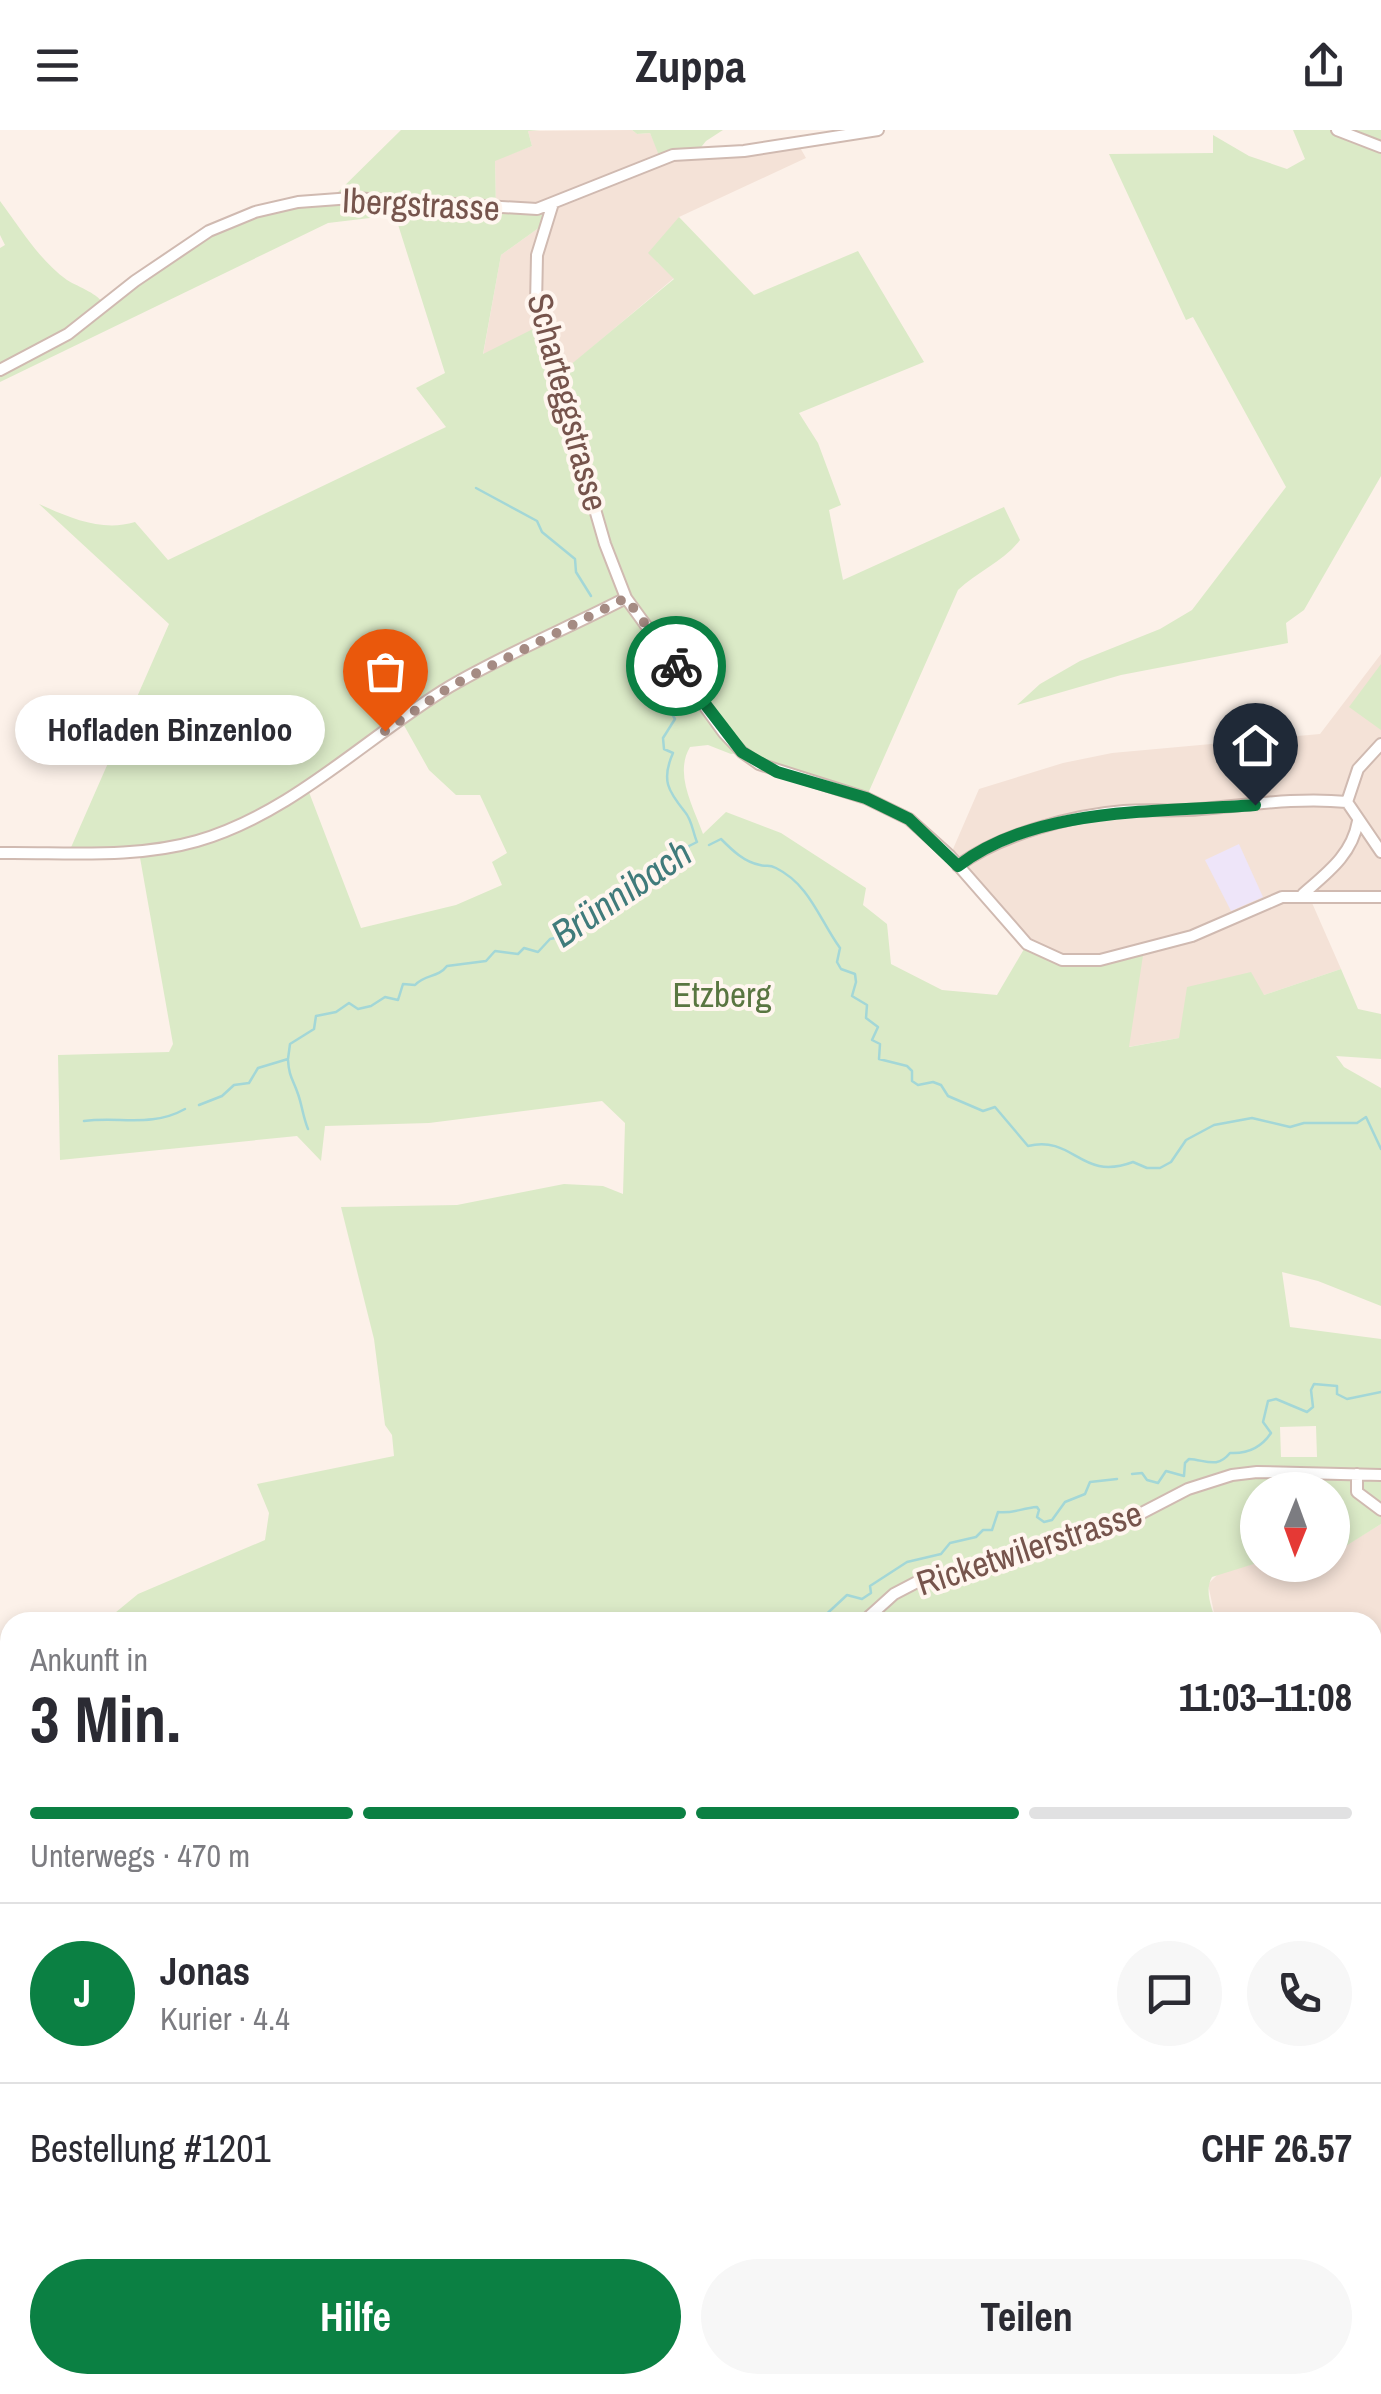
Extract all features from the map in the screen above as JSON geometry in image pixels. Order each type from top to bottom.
[{"type":"street","name":"Ibergstrasse","points":[[0,370],[68,334],[135,281],[210,231],[256,212],[298,202],[342,199],[537,208],[673,154],[762,149],[878,130]]},
{"type":"street","points":[[1337,130],[1381,147]]},
{"type":"street","name":"Scharteggstrasse","points":[[553,203],[537,255],[536,305],[605,544],[626,598],[742,752],[777,772],[866,798],[909,819],[958,866],[1027,944],[1042,953],[1076,962],[1100,960],[1192,936],[1264,903],[1302,895]]},
{"type":"street","points":[[0,853],[138,851],[196,841],[235,828],[271,810],[451,686],[626,598]]},
{"type":"street","points":[[1346,802],[1358,770],[1381,744]]},
{"type":"street","points":[[958,866],[996,842],[1079,818],[1123,811],[1190,810],[1319,799],[1346,802]]},
{"type":"street","points":[[1346,802],[1381,852]]},
{"type":"street","points":[[1302,895],[1337,864],[1356,835],[1358,821]]},
{"type":"street","points":[[1302,895],[1381,898]]},
{"type":"street","name":"Ricketwilerstrasse","points":[[874,1612],[894,1594],[918,1582],[1113,1528],[1208,1481],[1257,1472],[1381,1475]]},
{"type":"street","points":[[1357,1474],[1357,1492],[1381,1510]]},
{"type":"shaded area","points":[[632,130],[637,134],[650,133],[661,158],[798,144],[806,158],[679,217],[657,262],[674,278],[557,377],[483,355],[501,255],[547,222],[496,209],[495,160],[532,146],[528,131]]},
{"type":"shaded area","points":[[1381,654],[1381,897],[1309,896],[1341,969],[1264,995],[1179,1038],[1128,1047],[1100,960],[1042,953],[950,856],[979,789],[1063,763],[1112,753],[1320,734]]},
{"type":"shaded area","points":[[1239,844],[1263,897],[1231,911],[1205,860]]},
{"type":"shaded area","points":[[1381,1524],[1381,1612],[1214,1612],[1208,1584],[1219,1573],[1240,1567],[1240,1582],[1350,1582],[1350,1543]]},
{"type":"green space","name":"Etzberg","points":[[401,130],[540,130],[528,131],[532,146],[495,161],[496,209],[553,203],[547,222],[501,255],[483,354],[541,325],[557,376],[674,279],[648,253],[679,217],[754,295],[858,251],[924,362],[799,413],[818,443],[841,505],[829,510],[843,580],[1004,507],[1020,540],[958,590],[866,798],[777,771],[742,752],[731,754],[708,745],[690,747],[684,779],[703,834],[726,812],[781,833],[866,888],[863,905],[887,924],[891,964],[942,990],[997,995],[1027,944],[1076,962],[1144,949],[1129,1047],[1179,1038],[1187,987],[1251,972],[1264,995],[1341,969],[1358,1009],[1381,1014],[1381,1059],[1336,1056],[1344,1067],[1381,1088],[1381,1306],[1318,1281],[1282,1272],[1290,1327],[1381,1339],[1381,1524],[1350,1543],[1350,1472],[1240,1472],[1240,1568],[1212,1577],[1209,1594],[1213,1612],[116,1612],[138,1594],[265,1540],[269,1513],[257,1484],[394,1456],[392,1435],[385,1425],[374,1339],[341,1207],[457,1205],[564,1184],[603,1186],[623,1194],[625,1123],[602,1101],[429,1123],[325,1126],[321,1161],[297,1136],[60,1160],[58,1055],[169,1052],[173,1044],[139,852],[69,852],[169,624],[39,504],[98,524],[135,522],[168,560],[446,427],[416,388],[445,373],[395,215],[328,223],[0,382],[0,248],[5,245],[0,235],[0,201],[48,263],[105,306],[224,223],[331,199]],"holes":[[[401,720],[429,770],[456,795],[480,795],[507,853],[492,862],[502,885],[456,905],[361,928],[307,787]],[[1316,1426],[1317,1457],[1281,1457],[1280,1427]]]},
{"type":"green space","points":[[632,130],[723,130],[698,151],[660,158],[650,133],[637,134]]},
{"type":"green space","points":[[1293,130],[1381,130],[1381,476],[1304,610],[1286,623],[1288,643],[1121,675],[1017,705],[1040,684],[1080,661],[1160,629],[1192,610],[1286,487],[1193,317],[1186,320],[1109,154],[1213,153],[1213,135],[1249,156],[1287,169],[1305,159]]},
{"type":"green space","points":[[1381,664],[1381,730],[1349,707]]},
{"type":"waterway","points":[[476,488],[537,521],[542,532],[575,559],[576,572],[591,596]]},
{"type":"waterway","name":"Brünnibach","points":[[199,1105],[222,1096],[234,1085],[249,1083],[258,1068],[288,1059],[290,1044],[314,1029],[316,1016],[336,1012],[349,1003],[358,1009],[385,997],[398,1000],[403,984],[415,985],[447,966],[486,961],[495,951],[518,954],[524,948],[538,952],[550,939],[575,934],[607,896],[620,900],[638,888],[657,862],[678,862],[689,846],[697,842],[689,819],[668,785],[667,771],[673,753],[664,749],[663,738],[675,719],[633,650]]},
{"type":"waterway","name":"Brünnibach","points":[[709,845],[721,839],[749,861],[788,875],[806,893],[840,948],[837,962],[841,969],[855,974],[852,996],[867,1005],[866,1018],[878,1027],[872,1040],[880,1044],[879,1059],[907,1066],[912,1071],[912,1081],[918,1085],[941,1085],[948,1096],[983,1111],[995,1107],[1028,1146],[1057,1147],[1101,1166],[1133,1162],[1160,1168],[1171,1162],[1186,1140],[1214,1125],[1252,1118],[1290,1127],[1304,1123],[1357,1123],[1366,1117],[1381,1149]]},
{"type":"waterway","points":[[288,1060],[308,1129]]},
{"type":"waterway","name":"Brünnibach","points":[[84,1121],[147,1120],[185,1109]]},
{"type":"waterway","points":[[1132,1474],[1142,1473],[1147,1480],[1158,1483],[1166,1471],[1184,1476],[1189,1459],[1216,1462],[1230,1453],[1253,1449],[1271,1433],[1263,1422],[1268,1401],[1276,1399],[1307,1412],[1313,1407],[1314,1384],[1337,1386],[1337,1394],[1347,1399],[1381,1392]]},
{"type":"waterway","points":[[829,1612],[847,1595],[862,1599],[871,1593],[870,1586],[907,1562],[941,1554],[950,1543],[992,1530],[998,1512],[1037,1507],[1037,1517],[1044,1522],[1052,1520],[1065,1502],[1085,1494],[1090,1482],[1117,1479]]},
{"type":"way so far","points":[[385,731],[451,686],[626,598],[676,666]]},
{"type":"place","name":"Hofladen Binzenloo","points":[[385,731]]},
{"type":"route","points":[[676,666],[742,752],[777,772],[866,798],[909,819],[958,866],[996,842],[1079,818],[1123,811],[1255,805]]}]
